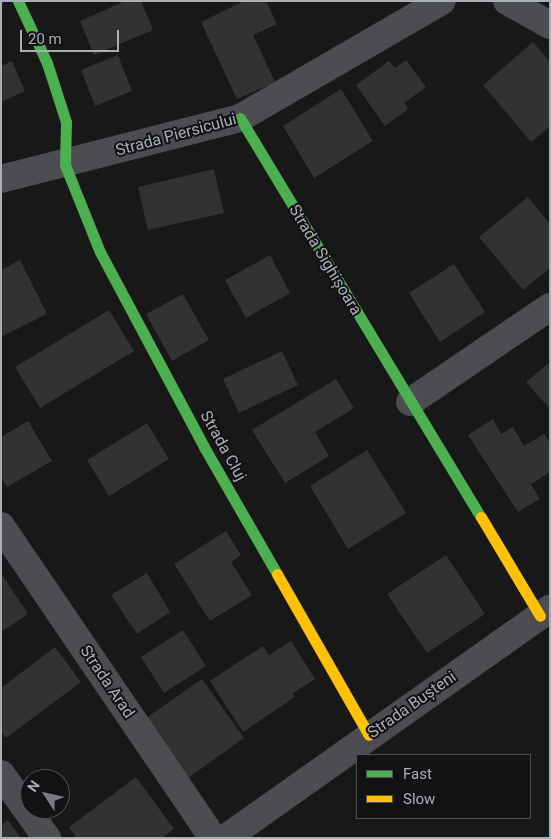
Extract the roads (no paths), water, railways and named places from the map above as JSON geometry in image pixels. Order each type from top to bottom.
[{"type":"street","points":[[18,1],[47,63],[66,122],[65,165]]},
{"type":"street","name":"Strada Piersicului","points":[[1,179],[65,165],[240,118],[442,1]]},
{"type":"street","points":[[507,1],[550,25]]},
{"type":"street","name":"Strada Sighișoara","points":[[240,118],[410,402],[545,612]]},
{"type":"street","name":"Strada Cluj","points":[[65,165],[104,261],[209,455],[369,735]]},
{"type":"street","points":[[410,402],[550,307]]},
{"type":"street","name":"Strada Arad","points":[[1,526],[213,838]]},
{"type":"street","name":"Strada Bușteni","points":[[226,838],[545,612]]},
{"type":"street","points":[[1,774],[47,838]]}]
